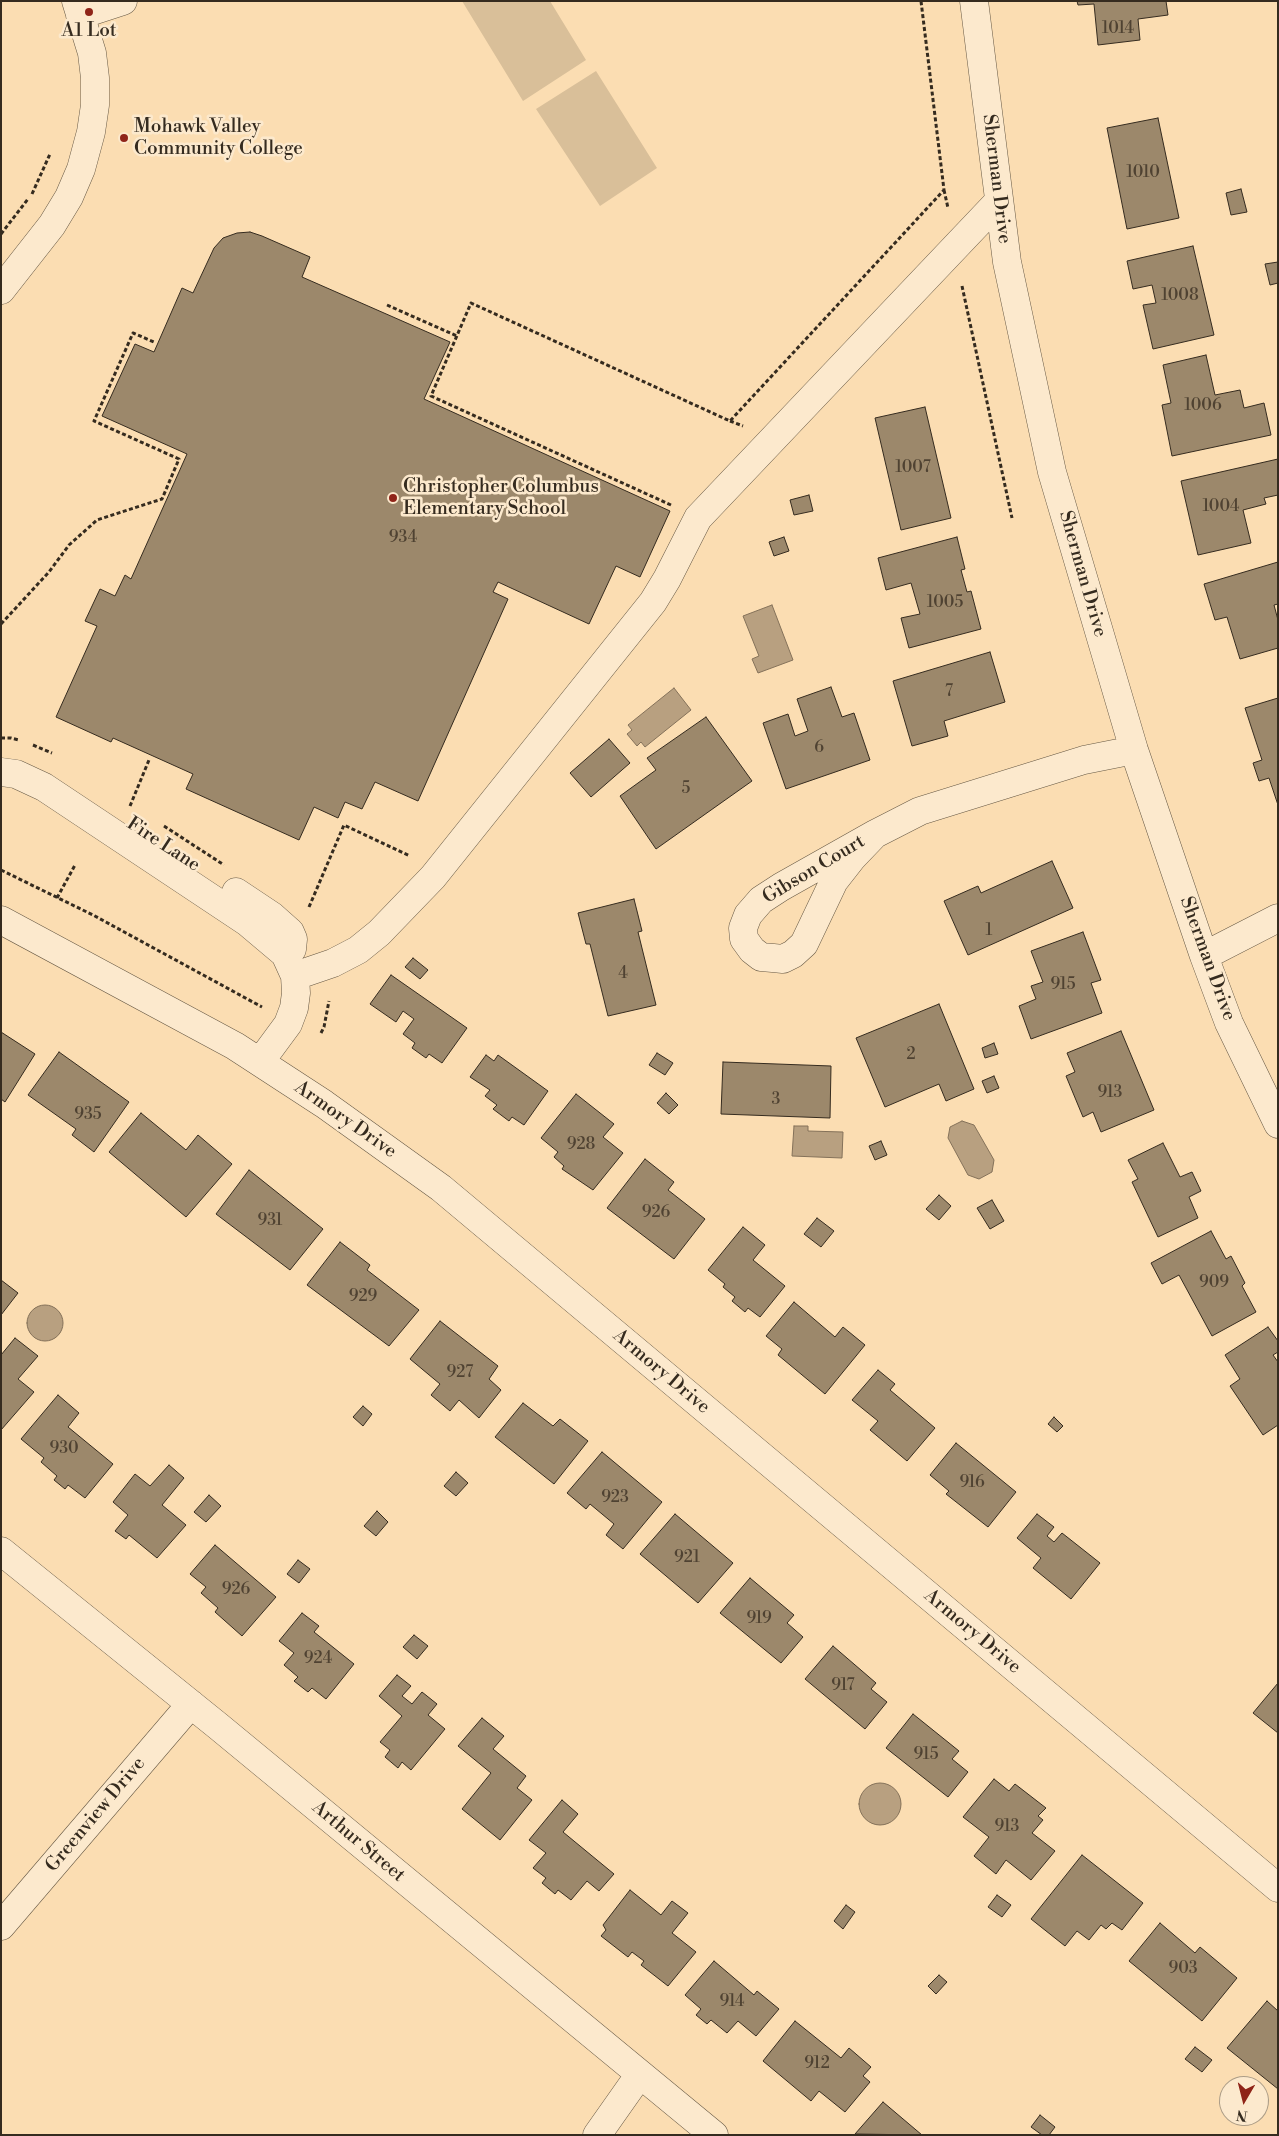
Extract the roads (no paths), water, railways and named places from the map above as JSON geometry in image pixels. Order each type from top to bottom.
[{"type":"street","points":[[1,290],[52,225],[69,197],[81,169],[91,132],[95,105],[95,78],[92,53],[78,8],[123,1]]},
{"type":"street","name":"Sherman Drive","points":[[974,1],[1007,262],[1052,472],[1134,750],[1204,956],[1229,1023],[1278,1124]]},
{"type":"street","points":[[1,772],[16,774],[44,787],[205,893],[271,940],[285,954],[293,971],[333,963],[358,950],[379,933],[433,877],[653,602],[698,518],[999,201]]},
{"type":"street","name":"Gibson Court","points":[[875,834],[852,858],[834,881],[804,944],[784,959],[761,957],[752,950],[744,939],[744,928],[748,915],[761,900],[781,886],[875,834],[920,811],[1084,760],[1134,750]]},
{"type":"street","name":"Fire Lane","points":[[1,757],[12,755],[39,765],[272,916],[290,932],[293,939],[293,971],[296,993],[294,1008],[288,1024],[260,1062]]},
{"type":"street","points":[[1204,956],[1278,918]]},
{"type":"street","name":"Armory Drive","points":[[1,920],[236,1046],[324,1104],[441,1188],[1278,1888]]},
{"type":"street","name":"Arthur Street","points":[[1,1551],[191,1704],[714,2135]]},
{"type":"street","name":"Greenview Drive","points":[[1,1926],[191,1704]]},
{"type":"street","points":[[597,2135],[640,2074]]},
{"type":"place","name":"A1 Lot","points":[[89,12]]},
{"type":"place","name":"Mohawk Valley Community College","points":[[124,138]]},
{"type":"place","name":"Christopher Columbus Elementary School","points":[[393,498]]}]
